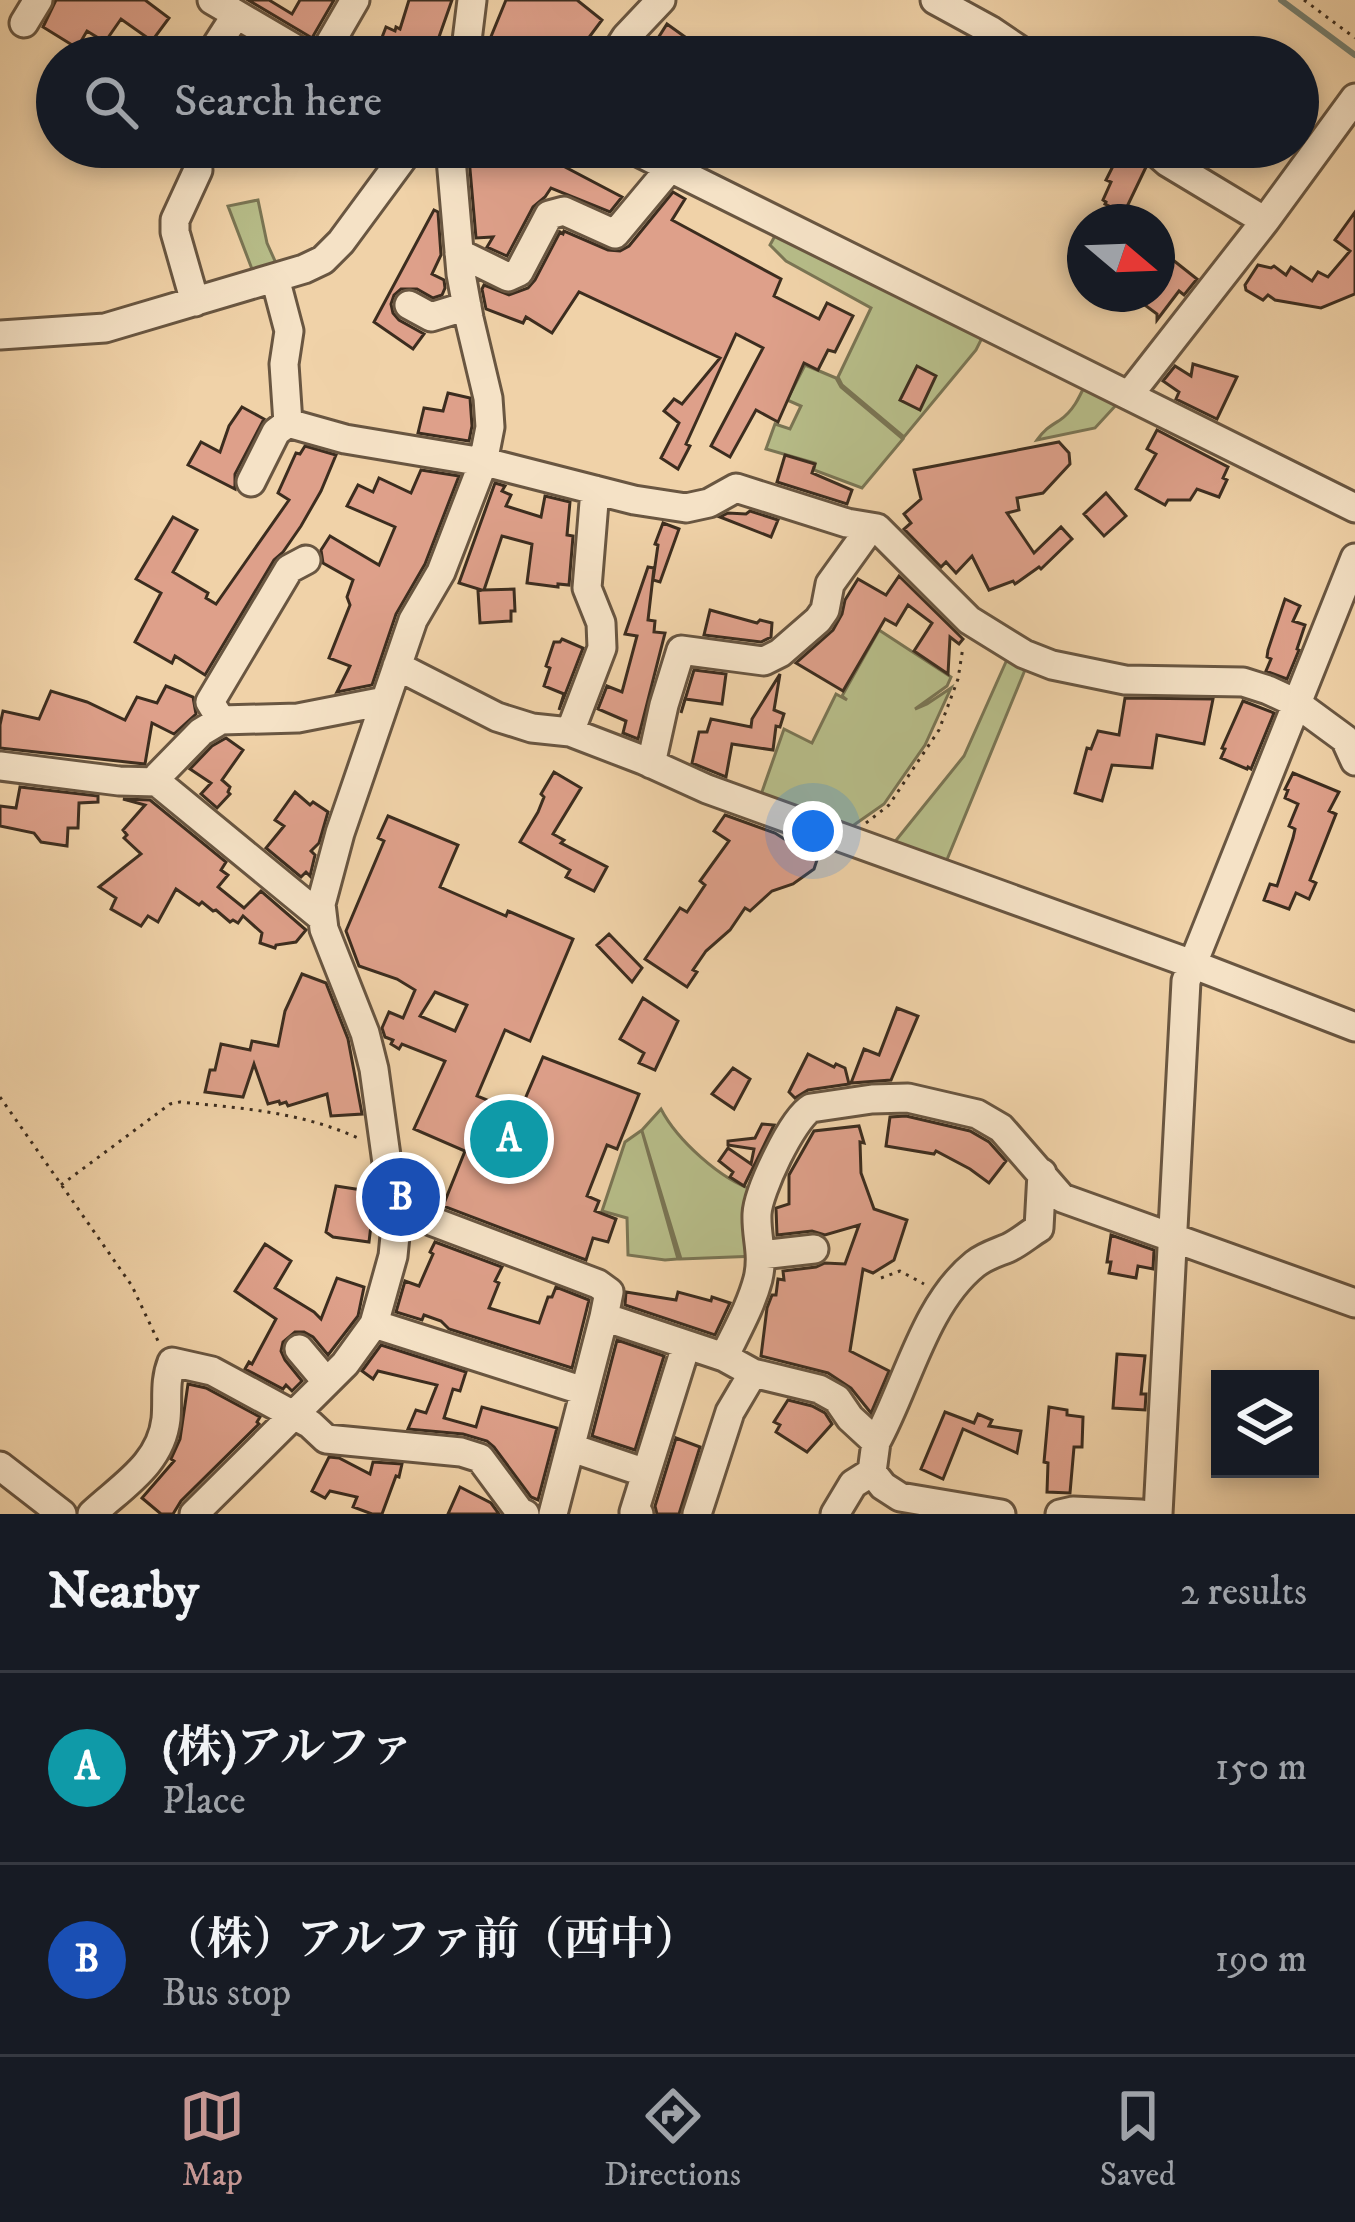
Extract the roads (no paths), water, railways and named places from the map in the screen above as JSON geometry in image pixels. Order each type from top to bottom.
[{"type":"street","points":[[334,36],[355,0]]},
{"type":"street","points":[[468,36],[472,0]]},
{"type":"street","points":[[935,0],[999,36]]},
{"type":"street","points":[[629,36],[642,5]]},
{"type":"street","points":[[215,36],[224,7],[273,36]]},
{"type":"street","points":[[1319,147],[1355,98]]},
{"type":"street","points":[[0,335],[105,328],[323,260],[396,168]]},
{"type":"street","points":[[320,916],[340,833],[413,620],[442,572],[483,463],[490,427],[459,253],[452,168]]},
{"type":"street","points":[[459,253],[508,277],[519,272],[549,215],[564,211],[615,233],[670,168]]},
{"type":"street","points":[[673,168],[1355,508]]},
{"type":"street","points":[[1177,168],[1265,221]]},
{"type":"street","points":[[1129,395],[1304,168]]},
{"type":"street","points":[[195,302],[175,220],[198,170]]},
{"type":"street","points":[[275,278],[289,332],[284,364],[288,423]]},
{"type":"street","points":[[409,305],[431,317],[467,306]]},
{"type":"street","points":[[288,423],[345,440],[483,463],[686,508],[709,503],[736,488],[877,528],[966,616],[1024,654],[1052,665],[1124,680],[1243,682],[1268,690],[1345,739],[1355,760]]},
{"type":"street","points":[[251,482],[276,432],[288,423]]},
{"type":"street","points":[[570,732],[602,648],[601,623],[587,588],[595,490]]},
{"type":"street","points":[[651,764],[681,650],[764,661],[780,652],[818,620],[830,584],[871,527]]},
{"type":"street","points":[[1158,1514],[1186,981],[1355,558]]},
{"type":"street","points":[[221,720],[210,702],[289,569],[306,560]]},
{"type":"street","points":[[398,666],[497,717],[532,728],[570,732],[707,789],[1355,1027]]},
{"type":"street","points":[[157,782],[201,732],[221,720],[298,718],[385,701]]},
{"type":"street","points":[[0,766],[157,782],[320,916],[365,1033],[398,1206],[390,1268],[374,1324],[345,1364],[194,1514]]},
{"type":"street","points":[[724,1357],[758,1281],[761,1190],[803,1112],[872,1099],[908,1098],[977,1114],[1000,1128],[1062,1198],[1355,1303]]},
{"type":"street","points":[[1001,1514],[945,1510],[900,1497],[872,1472],[876,1442],[919,1345],[946,1298],[973,1265],[1039,1228],[1042,1173]]},
{"type":"street","points":[[398,1206],[609,1292],[553,1514]]},
{"type":"street","points":[[761,1255],[814,1250]]},
{"type":"street","points":[[604,1317],[724,1357],[753,1373],[819,1389],[837,1399],[876,1442]]},
{"type":"street","points":[[374,1324],[584,1390]]},
{"type":"street","points":[[639,1514],[634,1512],[686,1346]]},
{"type":"street","points":[[299,1349],[326,1382]]},
{"type":"street","points":[[92,1514],[141,1473],[154,1454],[166,1422],[165,1388],[172,1362],[212,1371],[310,1424],[326,1439],[461,1452],[480,1458],[525,1514]]},
{"type":"street","points":[[697,1514],[730,1412],[753,1373]]},
{"type":"street","points":[[572,1448],[646,1473]]},
{"type":"street","points":[[0,1466],[62,1514]]},
{"type":"street","points":[[835,1514],[853,1484],[872,1472]]},
{"type":"street","points":[[1060,1514],[1141,1514]]},
{"type":"waterway","points":[[1281,0],[1355,55]]},
{"type":"place","name":"(株)アルファ","points":[[509,1139]]},
{"type":"place","name":"（株）アルファ前（西中）","points":[[401,1197]]}]
